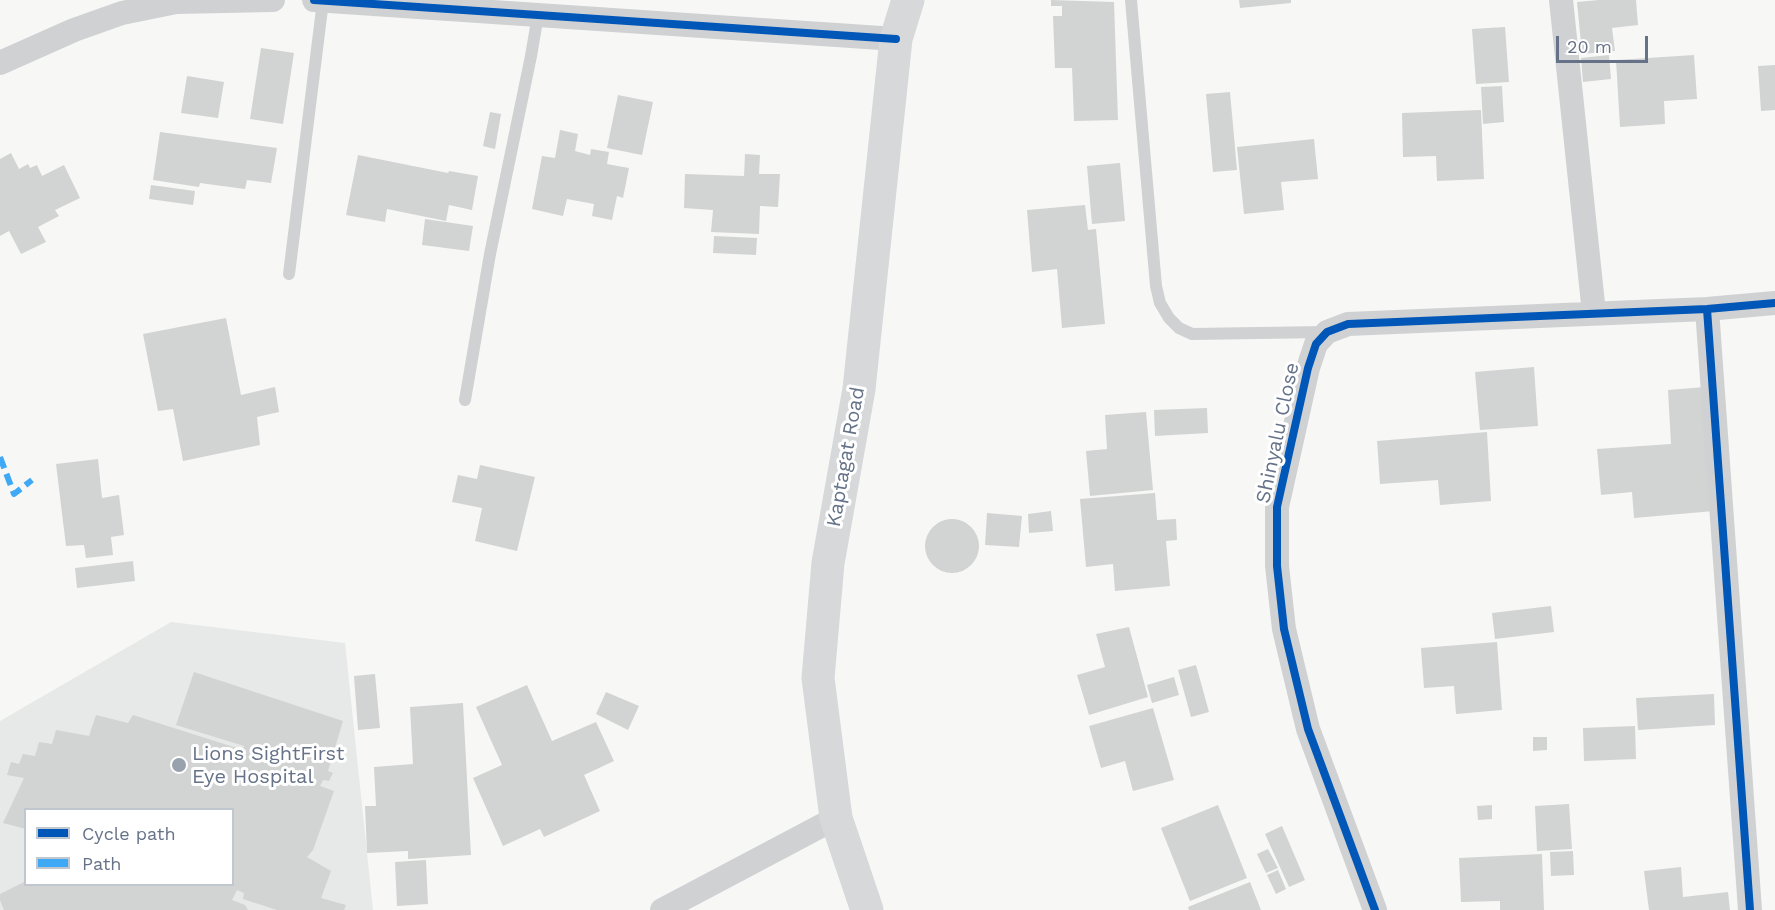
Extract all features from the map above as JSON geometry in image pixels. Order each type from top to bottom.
[{"type":"main road","name":"Kaptagat Road","points":[[867,910],[836,818],[818,678],[828,563],[859,389],[896,39],[908,0]]},
{"type":"street","points":[[0,63],[74,30],[122,13],[176,2],[273,0]]},
{"type":"street","points":[[314,0],[896,39]]},
{"type":"street","points":[[1561,0],[1594,313]]},
{"type":"street","points":[[1327,332],[1348,324],[1707,309],[1775,303]]},
{"type":"street","points":[[1707,309],[1750,910]]},
{"type":"street","name":"Shinyalu Close","points":[[1327,332],[1316,344],[1308,368],[1277,507],[1277,566],[1284,629],[1308,729],[1375,910]]},
{"type":"street","points":[[662,910],[836,818]]},
{"type":"lane","points":[[1131,0],[1156,286],[1160,303],[1169,318],[1179,328],[1192,334],[1327,332]]},
{"type":"lane","points":[[289,274],[323,1]]},
{"type":"lane","points":[[465,400],[490,254],[538,15]]},
{"type":"shaded area","name":"Lions SightFirst Eye Hospital","points":[[171,622],[345,643],[373,910],[0,910],[0,721]]},
{"type":"building","points":[[1051,0],[1114,2],[1118,120],[1074,121],[1072,68],[1055,68],[1053,16],[1062,16],[1062,6],[1051,6]]},
{"type":"building","points":[[1239,0],[1291,0],[1291,3],[1240,8]]},
{"type":"building","points":[[1636,0],[1638,25],[1612,28],[1615,51],[1582,54],[1577,2]]},
{"type":"building","points":[[1505,27],[1509,82],[1476,84],[1472,29]]},
{"type":"building","points":[[261,48],[294,53],[283,124],[250,119]]},
{"type":"building","points":[[1609,55],[1611,79],[1583,82],[1581,58]]},
{"type":"building","points":[[1694,55],[1697,99],[1664,101],[1665,124],[1620,127],[1616,60]]},
{"type":"building","points":[[1775,65],[1775,110],[1761,111],[1758,66]]},
{"type":"building","points":[[187,76],[224,82],[218,118],[181,113]]},
{"type":"building","points":[[1502,86],[1504,122],[1483,124],[1481,87]]},
{"type":"building","points":[[1230,92],[1237,170],[1213,172],[1206,94]]},
{"type":"building","points":[[618,95],[653,102],[642,155],[607,148]]},
{"type":"building","points":[[1481,110],[1484,179],[1437,181],[1436,156],[1403,157],[1402,113]]},
{"type":"building","points":[[490,112],[501,114],[495,149],[483,146]]},
{"type":"building","points":[[560,130],[578,134],[575,151],[590,155],[591,149],[609,152],[607,164],[629,168],[623,198],[617,196],[612,220],[592,216],[594,204],[567,199],[563,216],[532,209],[542,156],[555,158]]},
{"type":"building","points":[[160,132],[277,148],[271,183],[247,180],[245,189],[200,183],[199,187],[153,180]]},
{"type":"building","points":[[1314,139],[1318,179],[1281,182],[1284,210],[1244,214],[1237,147]]},
{"type":"building","points":[[11,153],[19,169],[28,164],[30,168],[37,165],[42,176],[64,165],[80,198],[55,210],[59,216],[38,227],[46,242],[21,254],[9,231],[0,236],[0,159]]},
{"type":"building","points":[[745,154],[760,155],[759,174],[780,174],[778,207],[760,206],[759,234],[711,232],[713,210],[684,208],[685,174],[744,176]]},
{"type":"building","points":[[358,155],[448,173],[449,171],[478,176],[472,210],[449,205],[446,221],[387,209],[385,222],[346,215]]},
{"type":"building","points":[[1120,163],[1125,221],[1092,224],[1087,166]]},
{"type":"building","points":[[151,185],[195,191],[193,205],[149,199]]},
{"type":"building","points":[[1085,205],[1088,230],[1096,229],[1105,324],[1062,328],[1057,269],[1032,272],[1027,210]]},
{"type":"building","points":[[425,219],[473,226],[469,251],[422,245]]},
{"type":"building","points":[[714,236],[757,238],[756,255],[713,253]]},
{"type":"building","points":[[226,318],[241,395],[275,387],[279,412],[257,417],[260,445],[183,461],[173,409],[158,411],[143,334]]},
{"type":"building","points":[[1534,367],[1538,426],[1480,430],[1475,372]]},
{"type":"building","points":[[1705,387],[1714,511],[1634,518],[1632,492],[1601,495],[1597,449],[1671,444],[1668,390]]},
{"type":"building","points":[[1207,408],[1208,433],[1155,436],[1154,410]]},
{"type":"building","points":[[1146,412],[1153,490],[1090,496],[1086,451],[1107,449],[1105,415]]},
{"type":"building","points":[[1487,432],[1491,501],[1440,505],[1438,480],[1380,484],[1377,441]]},
{"type":"building","points":[[98,459],[102,498],[119,495],[124,535],[111,537],[113,555],[86,558],[84,545],[66,546],[56,464]]},
{"type":"building","points":[[480,465],[535,477],[517,551],[475,541],[482,508],[452,502],[458,475],[477,479]]},
{"type":"building","points":[[1155,493],[1157,520],[1176,519],[1177,540],[1166,541],[1170,586],[1115,591],[1113,564],[1086,567],[1080,499]]},
{"type":"building","points":[[1051,511],[1053,531],[1029,533],[1028,514]]},
{"type":"building","points":[[987,513],[1022,516],[1019,547],[985,545]]},
{"type":"building","points":[[952,519],[962,521],[971,527],[977,536],[979,546],[977,556],[971,565],[962,571],[952,573],[942,571],[933,565],[927,556],[925,546],[927,536],[933,527],[942,521]]},
{"type":"building","points":[[133,561],[135,581],[77,588],[75,568]]},
{"type":"building","points":[[1551,606],[1554,632],[1495,639],[1492,613]]},
{"type":"building","points":[[1129,627],[1148,697],[1089,715],[1077,675],[1105,667],[1096,634]]},
{"type":"building","points":[[1497,642],[1502,710],[1456,714],[1454,686],[1424,688],[1421,648]]},
{"type":"building","points":[[1196,665],[1209,712],[1191,717],[1178,670]]},
{"type":"building","points":[[194,672],[343,721],[328,771],[333,773],[329,781],[323,780],[320,786],[334,791],[313,850],[307,857],[331,871],[321,898],[346,905],[344,910],[277,910],[243,899],[244,893],[237,890],[232,900],[245,905],[248,910],[4,910],[0,894],[24,882],[24,886],[234,886],[234,808],[24,808],[24,828],[3,823],[24,778],[7,775],[11,762],[19,764],[23,754],[35,756],[39,742],[52,744],[56,730],[89,736],[96,715],[128,723],[133,715],[243,750],[244,746],[176,725]]},
{"type":"building","points":[[375,674],[380,728],[358,730],[354,676]]},
{"type":"building","points":[[1174,677],[1179,695],[1152,703],[1147,685]]},
{"type":"building","points":[[527,685],[552,741],[596,722],[614,761],[584,775],[600,811],[544,837],[540,829],[503,846],[473,778],[502,765],[476,707]]},
{"type":"building","points":[[606,692],[639,706],[628,730],[596,714]]},
{"type":"building","points":[[1714,694],[1715,725],[1638,730],[1636,698]]},
{"type":"building","points":[[463,703],[471,855],[408,859],[408,851],[367,853],[365,806],[376,806],[374,767],[413,764],[410,707]]},
{"type":"building","points":[[1153,708],[1174,780],[1133,791],[1125,761],[1101,768],[1089,726]]},
{"type":"building","points":[[1635,726],[1636,759],[1584,761],[1583,728]]},
{"type":"building","points":[[1533,737],[1547,737],[1547,750],[1533,751]]},
{"type":"building","points":[[1569,804],[1572,849],[1537,851],[1535,806]]},
{"type":"building","points":[[1218,805],[1247,878],[1190,901],[1161,828]]},
{"type":"building","points":[[1492,805],[1492,819],[1478,820],[1477,806]]},
{"type":"building","points":[[1282,826],[1305,880],[1289,887],[1265,834]]},
{"type":"building","points":[[1268,849],[1278,868],[1266,873],[1257,854]]},
{"type":"building","points":[[1573,851],[1574,875],[1551,876],[1550,852]]},
{"type":"building","points":[[1542,854],[1544,910],[1500,910],[1500,901],[1461,902],[1459,858]]},
{"type":"building","points":[[426,860],[428,904],[397,906],[395,862]]},
{"type":"building","points":[[1681,867],[1683,897],[1728,892],[1730,910],[1649,910],[1644,871]]},
{"type":"building","points":[[1278,870],[1286,889],[1276,894],[1267,875]]},
{"type":"building","points":[[1250,882],[1261,910],[1189,910],[1188,907]]},
{"type":"marked path","points":[[0,457],[14,494],[32,480]]},
{"type":"cycle path","points":[[314,0],[896,39]]},
{"type":"cycle path","points":[[1375,910],[1308,729],[1284,629],[1277,566],[1277,507],[1308,368],[1316,344],[1327,332],[1348,324],[1707,309],[1775,303]]},
{"type":"cycle path","points":[[1707,309],[1750,910]]},
{"type":"place","name":"Lions SightFirst Eye Hospital","points":[[179,765]]}]
